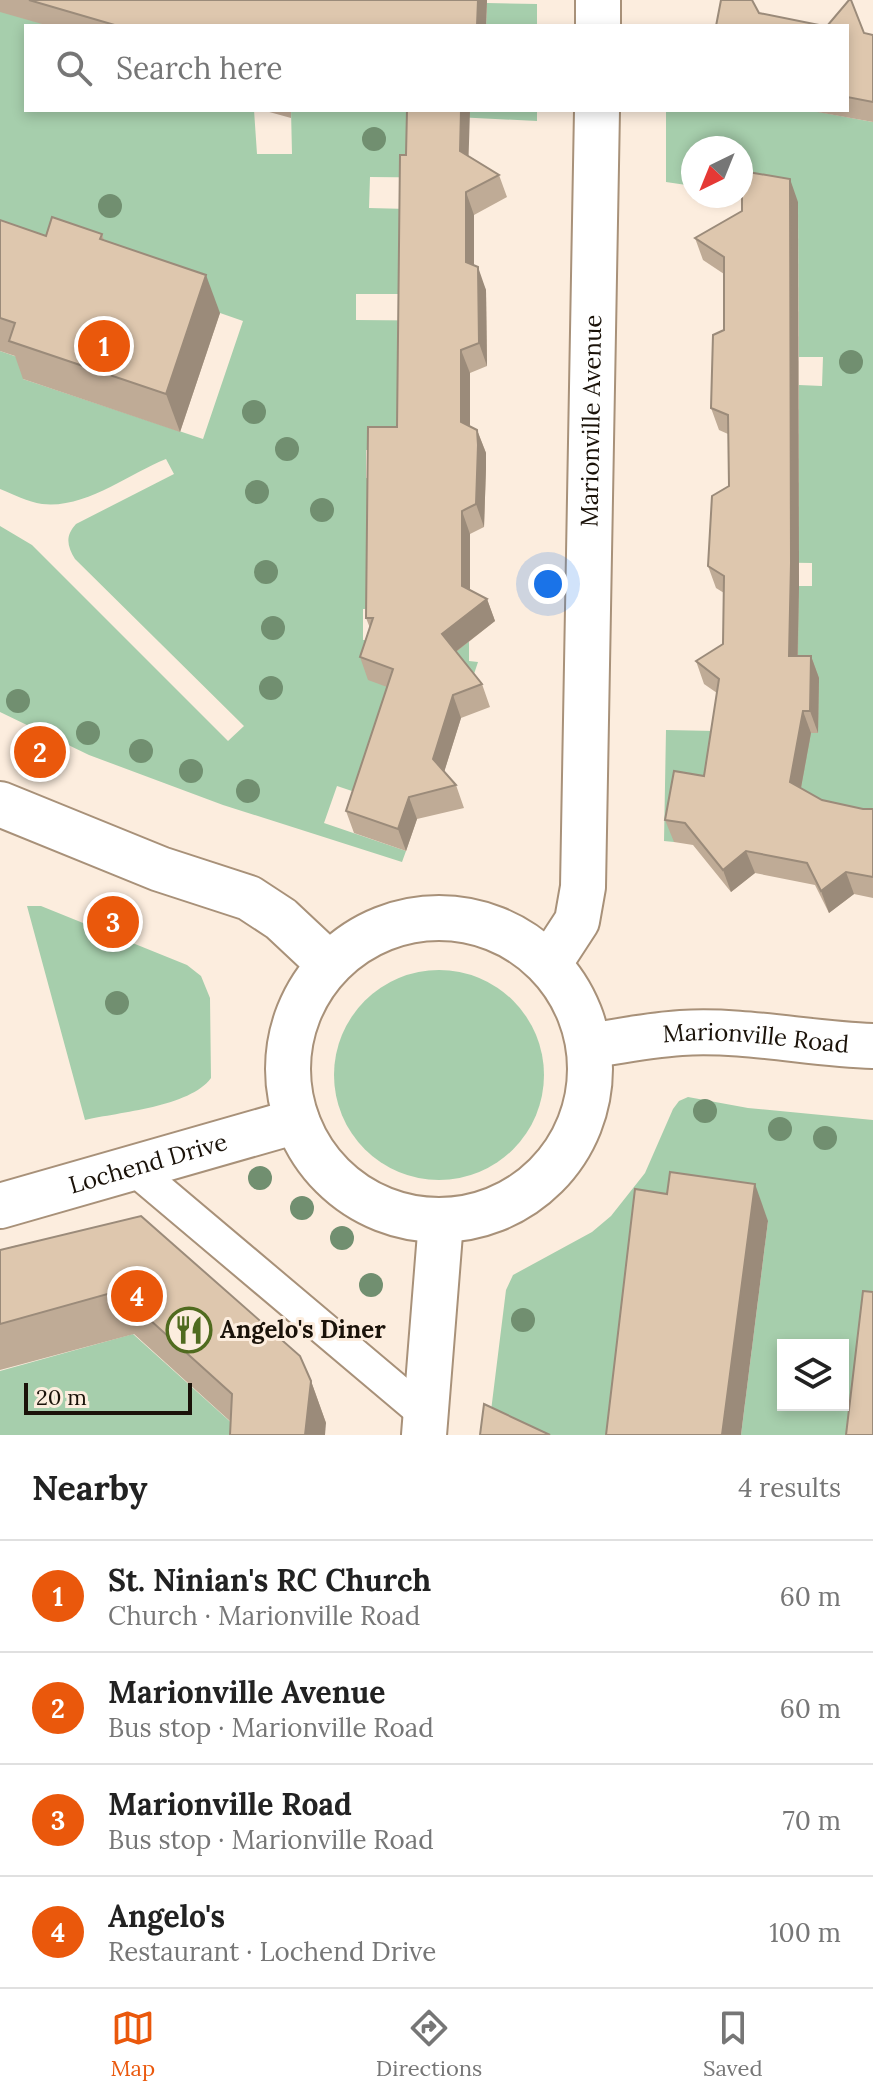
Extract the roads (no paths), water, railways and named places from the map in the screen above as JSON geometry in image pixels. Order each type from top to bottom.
[{"type":"street","points":[[598,0],[598,24]]},
{"type":"street","name":"Marionville Avenue","points":[[549,964],[577,921],[583,887],[597,112]]},
{"type":"street","points":[[0,804],[160,869],[249,898],[281,919],[329,964]]},
{"type":"street","points":[[421,918],[457,918],[490,926],[522,941],[549,964],[568,988],[582,1016],[589,1046],[590,1089],[578,1130],[555,1167],[523,1196],[484,1214],[441,1221],[410,1218],[380,1209],[353,1194],[329,1174],[310,1148],[297,1121],[287,1080],[290,1038],[305,997],[329,964],[356,942],[387,926],[421,918]]},
{"type":"street","name":"Marionville Road","points":[[589,1046],[683,1033],[873,1046]]},
{"type":"street","name":"Lochend Drive","points":[[0,1206],[297,1121]]},
{"type":"street","points":[[425,1425],[441,1221]]},
{"type":"lane","points":[[132,1167],[425,1425]]},
{"type":"place","name":"St. Ninian's RC Church","points":[[104,346]]},
{"type":"place","name":"Marionville Avenue","points":[[40,752]]},
{"type":"place","name":"Marionville Road","points":[[113,922]]},
{"type":"place","name":"Angelo's","points":[[137,1296]]},
{"type":"place","name":"Angelo's Diner","points":[[189,1330]]}]
